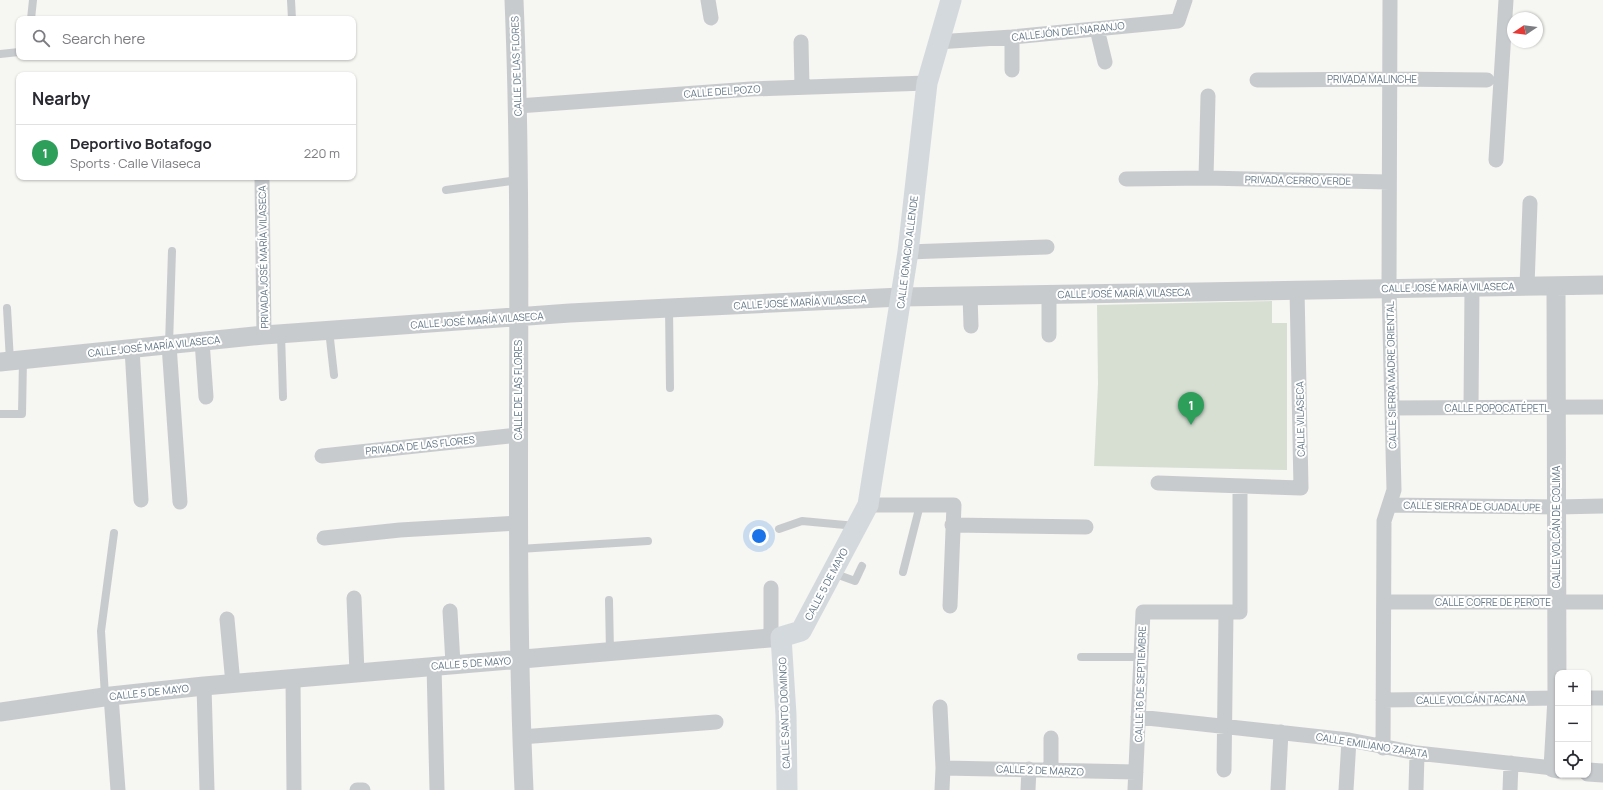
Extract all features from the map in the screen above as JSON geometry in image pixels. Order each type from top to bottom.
[{"type":"main road","name":"CALLE IGNACIO ALLENDE","points":[[868,505],[908,252],[927,83],[937,42],[951,0]]},
{"type":"main road","name":"CALLE 5 DE MAYO","points":[[776,637],[801,631],[868,505]]},
{"type":"main road","name":"CALLE SANTO DOMINGO","points":[[776,637],[786,715],[787,790]]},
{"type":"street","name":"CALLE DE LAS FLORES","points":[[514,0],[518,106],[518,435],[521,737],[524,790]]},
{"type":"street","points":[[708,0],[711,18]]},
{"type":"street","name":"CALLEJÓN DEL NARANJO","points":[[937,42],[1012,37],[1178,21],[1185,0]]},
{"type":"street","name":"CALLE SIERRA MADRE ORIENTAL","points":[[1383,748],[1384,521],[1394,490],[1389,288],[1390,0]]},
{"type":"street","points":[[1496,160],[1506,0]]},
{"type":"street","points":[[1097,29],[1105,62]]},
{"type":"street","points":[[1012,37],[1012,70]]},
{"type":"street","points":[[801,42],[802,87]]},
{"type":"street","name":"PRIVADA MALINCHE","points":[[1257,80],[1487,80]]},
{"type":"street","name":"CALLE DEL POZO","points":[[518,106],[743,89],[927,83]]},
{"type":"street","points":[[1206,178],[1208,96]]},
{"type":"street","name":"PRIVADA CERRO VERDE","points":[[1126,179],[1206,178],[1390,182]]},
{"type":"street","name":"PRIVADA JOSÉ MARÍA VILASECA","points":[[262,180],[273,334]]},
{"type":"street","points":[[1527,286],[1530,203]]},
{"type":"street","points":[[908,252],[1047,247]]},
{"type":"street","name":"CALLE JOSÉ MARÍA VILASECA","points":[[11,361],[273,334],[517,318],[570,313],[669,308],[901,297],[1297,289],[1603,285]]},
{"type":"street","name":"CALLE VOLCÁN DE COLIMA","points":[[1556,286],[1557,670]]},
{"type":"street","points":[[1471,408],[1472,287]]},
{"type":"street","name":"CALLE VILASECA","points":[[1158,483],[1301,488],[1297,289]]},
{"type":"street","points":[[1049,294],[1049,335]]},
{"type":"street","points":[[970,296],[971,326]]},
{"type":"street","points":[[202,341],[206,397]]},
{"type":"street","points":[[169,345],[180,502]]},
{"type":"street","points":[[132,349],[141,500]]},
{"type":"street","name":"CALLE POPOCATÉPETL","points":[[1392,408],[1603,408]]},
{"type":"street","name":"PRIVADA DE LAS FLORES","points":[[322,456],[518,435]]},
{"type":"street","points":[[1224,770],[1226,613],[1240,612],[1240,487]]},
{"type":"street","points":[[868,505],[954,505],[952,525],[950,606]]},
{"type":"street","name":"CALLE SIERRA DE GUADALUPE","points":[[1389,505],[1557,507],[1603,506]]},
{"type":"street","points":[[324,538],[400,530],[519,523]]},
{"type":"street","points":[[952,525],[1086,526]]},
{"type":"street","points":[[771,588],[776,637]]},
{"type":"street","points":[[354,598],[357,673]]},
{"type":"street","name":"CALLE COFRE DE PEROTE","points":[[1384,602],[1603,602]]},
{"type":"street","points":[[437,790],[443,665],[450,611]]},
{"type":"street","name":"CALLE 16 DE SEPTIEMBRE","points":[[1136,790],[1143,612],[1226,613]]},
{"type":"street","points":[[227,619],[233,684]]},
{"type":"street","name":"CALLE 5 DE MAYO","points":[[0,712],[108,696],[204,686],[776,637]]},
{"type":"street","points":[[293,679],[294,790]]},
{"type":"street","points":[[204,686],[207,790]]},
{"type":"street","points":[[108,696],[118,790]]},
{"type":"street","name":"CALLE VOLCÁN TACANA","points":[[1383,700],[1555,698]]},
{"type":"street","points":[[1591,698],[1603,698]]},
{"type":"street","points":[[940,706],[943,768],[942,790]]},
{"type":"street","name":"CALLE VOLCÁN DE COLIMA","points":[[1557,742],[1558,706]]},
{"type":"street","name":"CALLE EMILIANO ZAPATA","points":[[1138,717],[1349,740],[1383,748],[1417,753],[1555,768]]},
{"type":"street","points":[[521,737],[716,722]]},
{"type":"street","points":[[1278,790],[1281,732]]},
{"type":"street","points":[[1051,738],[1051,770]]},
{"type":"street","points":[[1346,790],[1349,740]]},
{"type":"street","points":[[1416,790],[1417,753]]},
{"type":"street","points":[[1510,790],[1511,764]]},
{"type":"street","name":"CALLE 2 DE MARZO","points":[[943,768],[1136,772]]},
{"type":"street","points":[[1028,790],[1029,769]]},
{"type":"street","points":[[1591,772],[1603,773]]},
{"type":"street","points":[[357,790],[363,790]]},
{"type":"lane","points":[[31,16],[33,0]]},
{"type":"lane","points":[[292,0],[292,16]]},
{"type":"lane","points":[[0,54],[16,52]]},
{"type":"lane","points":[[446,190],[518,180]]},
{"type":"lane","points":[[169,345],[172,251]]},
{"type":"lane","points":[[0,414],[22,414],[11,361],[6,308]]},
{"type":"lane","points":[[669,308],[670,388]]},
{"type":"lane","points":[[329,330],[334,375]]},
{"type":"lane","points":[[273,334],[282,397]]},
{"type":"lane","points":[[902,572],[920,505]]},
{"type":"lane","points":[[779,529],[802,521],[857,526]]},
{"type":"lane","points":[[108,696],[101,631],[114,533]]},
{"type":"lane","points":[[519,549],[648,541]]},
{"type":"lane","points":[[832,573],[855,581],[862,566]]},
{"type":"lane","points":[[609,600],[610,652]]},
{"type":"lane","points":[[1081,657],[1141,657]]},
{"type":"shaded area","points":[[1272,301],[1272,323],[1287,323],[1287,470],[1094,466],[1098,384],[1097,305]]},
{"type":"place","name":"Deportivo Botafogo","points":[[1191,425]]}]
